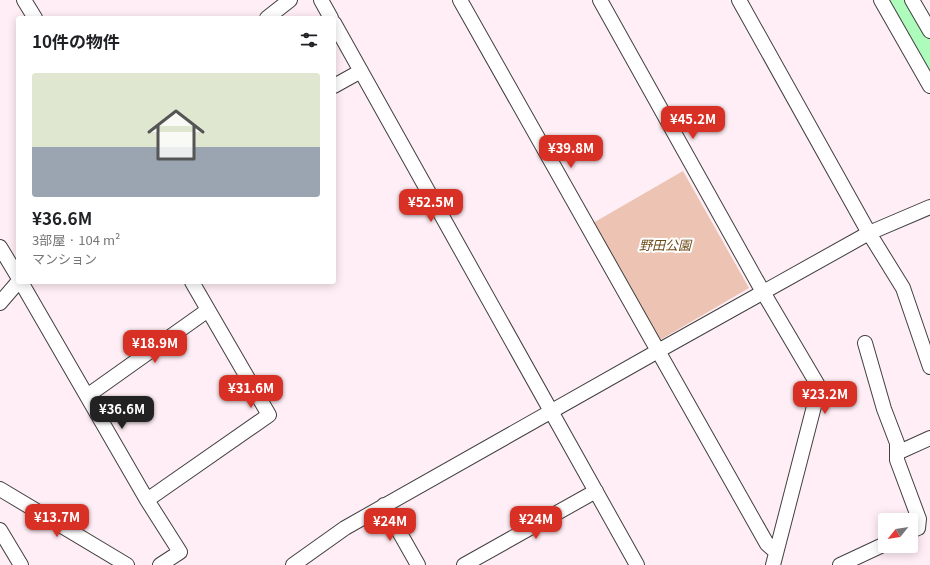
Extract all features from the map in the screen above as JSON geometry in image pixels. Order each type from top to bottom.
[{"type":"street","points":[[24,0],[34,16]]},
{"type":"street","points":[[270,16],[290,0]]},
{"type":"street","points":[[321,0],[330,16]]},
{"type":"street","points":[[460,0],[767,544],[774,559]]},
{"type":"street","points":[[600,0],[763,292],[819,387],[774,559]]},
{"type":"street","points":[[739,0],[903,288],[930,367]]},
{"type":"street","points":[[881,0],[930,86]]},
{"type":"street","points":[[912,0],[930,31]]},
{"type":"street","points":[[336,27],[596,491],[634,564]]},
{"type":"street","points":[[336,85],[361,71]]},
{"type":"street","points":[[293,565],[345,528],[551,411],[870,232],[930,207]]},
{"type":"street","points":[[0,247],[16,274]]},
{"type":"street","points":[[0,303],[17,284]]},
{"type":"street","points":[[20,284],[147,500],[180,552],[160,565]]},
{"type":"street","points":[[147,500],[269,416],[193,284]]},
{"type":"street","points":[[87,396],[208,310]]},
{"type":"street","points":[[865,343],[884,409],[897,443],[897,460],[917,513]]},
{"type":"street","points":[[897,453],[930,438]]},
{"type":"street","points":[[0,489],[127,565]]},
{"type":"street","points":[[464,565],[596,491]]},
{"type":"street","points":[[384,506],[418,565]]},
{"type":"street","points":[[918,516],[918,528]]},
{"type":"street","points":[[0,530],[21,565]]},
{"type":"street","points":[[840,565],[878,547]]},
{"type":"green space","name":"野田公園","points":[[683,171],[749,288],[660,340],[593,223]]},
{"type":"waterway","points":[[894,0],[930,62]]}]
